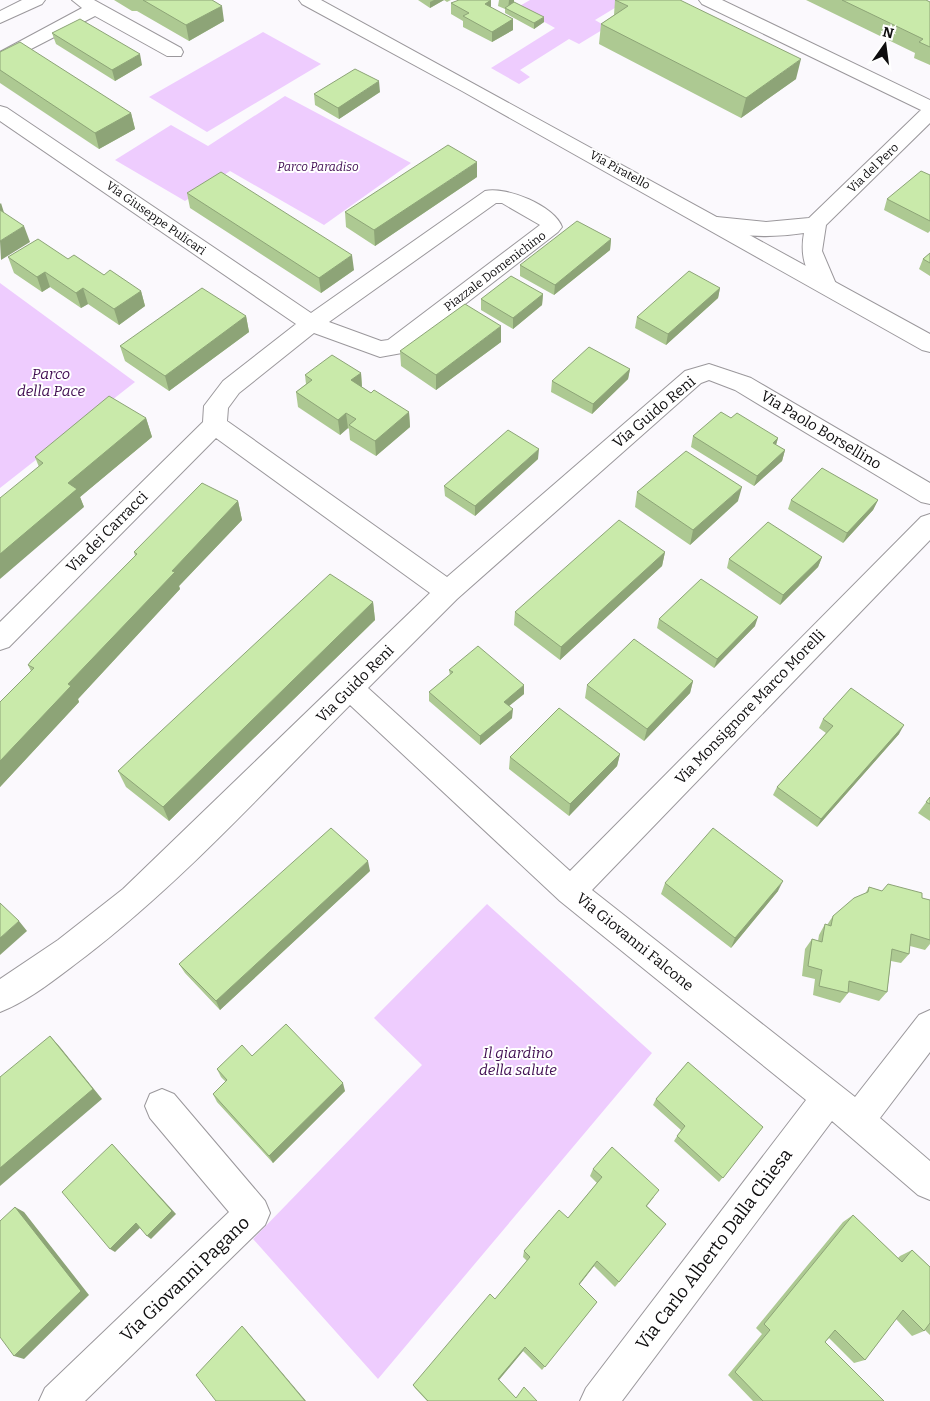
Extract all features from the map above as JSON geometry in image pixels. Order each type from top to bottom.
[{"type":"street","points":[[0,18],[36,0]]},
{"type":"street","name":"Via Piratello","points":[[308,0],[717,224],[930,344]]},
{"type":"street","points":[[708,0],[930,107]]},
{"type":"street","points":[[0,59],[88,4],[174,52]]},
{"type":"street","name":"Via Giuseppe Pulicari","points":[[0,112],[310,324]]},
{"type":"street","name":"Via del Pero","points":[[717,224],[776,230],[798,229],[816,223],[930,112]]},
{"type":"street","name":"Piazzale Domenichino","points":[[492,196],[506,197],[551,222],[550,230],[394,347],[380,349],[310,324],[492,196]]},
{"type":"street","points":[[816,223],[812,251],[825,284]]},
{"type":"street","points":[[310,324],[231,387],[216,406],[215,425],[448,592]]},
{"type":"street","name":"Via Paolo Borsellino","points":[[709,372],[743,384],[930,494]]},
{"type":"street","name":"Via Guido Reni","points":[[0,997],[33,977],[134,899],[351,689],[448,592],[693,377],[709,372]]},
{"type":"street","name":"Via dei Carracci","points":[[0,639],[215,425]]},
{"type":"street","name":"Via Monsignore Marco Morelli","points":[[571,890],[930,524]]},
{"type":"street","name":"Via Giovanni Falcone","points":[[351,689],[571,890],[829,1097],[930,1183]]},
{"type":"street","points":[[857,1121],[930,1026]]},
{"type":"street","name":"Via Carlo Alberto Dalla Chiesa","points":[[599,1401],[829,1097]]},
{"type":"street","name":"Via Giovanni Pagano","points":[[58,1401],[253,1213],[162,1106]]},
{"type":"green space","points":[[530,0],[628,0],[595,20],[607,27],[579,44],[569,39],[520,70],[530,77],[519,84],[491,68],[555,28],[518,7]]},
{"type":"green space","points":[[263,32],[321,64],[207,132],[149,97]]},
{"type":"green space","name":"Parco Paradiso","points":[[285,96],[411,163],[324,225],[230,171],[185,201],[115,160],[171,125],[208,146]]},
{"type":"green space","name":"Parco della Pace","points":[[0,283],[135,382],[0,488]]},
{"type":"green space","name":"Il giardino della salute","points":[[487,904],[652,1053],[378,1379],[253,1239],[422,1065],[374,1018]]},
{"type":"building","points":[[143,0],[212,0],[222,6],[186,25]]},
{"type":"building","points":[[459,0],[491,0],[485,4],[513,19],[492,32],[463,16],[469,13],[451,3]]},
{"type":"building","points":[[615,0],[680,0],[801,59],[746,98],[601,24],[628,6]]},
{"type":"building","points":[[842,0],[926,0],[930,2],[930,47],[919,42],[923,39]]},
{"type":"building","points":[[514,2],[544,17],[534,23],[505,8]]},
{"type":"building","points":[[80,19],[140,54],[112,70],[52,33]]},
{"type":"building","points":[[20,42],[131,113],[95,133],[0,70],[0,52]]},
{"type":"building","points":[[355,69],[379,81],[338,108],[314,94]]},
{"type":"building","points":[[448,145],[477,162],[374,230],[345,212]]},
{"type":"building","points":[[921,171],[930,175],[930,221],[887,199]]},
{"type":"building","points":[[221,172],[352,255],[319,278],[187,193]]},
{"type":"building","points":[[0,210],[24,226],[0,241]]},
{"type":"building","points":[[577,221],[611,239],[555,285],[520,265]]},
{"type":"building","points":[[38,239],[68,259],[74,255],[104,275],[110,270],[141,291],[114,309],[83,288],[76,293],[45,272],[37,277],[8,257]]},
{"type":"building","points":[[930,253],[930,263],[923,259]]},
{"type":"building","points":[[689,271],[720,288],[668,334],[637,317]]},
{"type":"building","points":[[511,276],[543,294],[513,318],[481,299]]},
{"type":"building","points":[[202,288],[246,316],[165,376],[120,346]]},
{"type":"building","points":[[465,304],[501,326],[436,375],[400,351]]},
{"type":"building","points":[[589,347],[630,369],[593,404],[552,381]]},
{"type":"building","points":[[332,355],[361,373],[351,380],[371,393],[374,390],[409,412],[375,441],[349,425],[356,419],[346,413],[338,420],[296,392],[312,380],[305,375]]},
{"type":"building","points":[[109,396],[146,418],[68,483],[77,489],[0,554],[0,498],[43,463],[35,457]]},
{"type":"building","points":[[721,412],[731,418],[737,413],[778,438],[773,443],[785,450],[757,476],[693,436]]},
{"type":"building","points":[[508,430],[539,449],[475,506],[444,486]]},
{"type":"building","points":[[686,451],[742,487],[693,530],[637,492]]},
{"type":"building","points":[[822,468],[878,500],[847,533],[791,500]]},
{"type":"building","points":[[202,483],[238,501],[172,571],[175,572],[68,684],[71,686],[0,761],[0,702],[34,668],[28,665],[31,661],[137,554],[134,552]]},
{"type":"building","points":[[619,520],[665,552],[561,647],[515,612]]},
{"type":"building","points":[[768,522],[822,557],[783,595],[729,559]]},
{"type":"building","points":[[330,574],[373,602],[163,807],[118,771]]},
{"type":"building","points":[[701,579],[758,617],[717,659],[659,619]]},
{"type":"building","points":[[634,639],[693,681],[647,729],[587,685]]},
{"type":"building","points":[[478,646],[524,685],[504,702],[513,709],[480,736],[429,692],[453,672],[449,670]]},
{"type":"building","points":[[851,688],[904,725],[821,819],[777,787],[833,726],[823,719]]},
{"type":"building","points":[[559,708],[620,754],[570,804],[510,757]]},
{"type":"building","points":[[331,828],[368,861],[216,1001],[179,964]]},
{"type":"building","points":[[713,828],[783,881],[735,938],[665,883]]},
{"type":"building","points":[[888,884],[922,893],[922,898],[930,900],[930,940],[911,934],[909,954],[892,949],[887,992],[849,981],[848,993],[819,986],[822,970],[808,966],[812,939],[822,942],[825,924],[831,926],[833,916],[854,898],[868,892],[869,887],[882,891]]},
{"type":"building","points":[[0,903],[19,921],[0,938]]},
{"type":"building","points":[[286,1024],[343,1083],[269,1156],[213,1094],[227,1080],[217,1069],[242,1045],[252,1056]]},
{"type":"building","points":[[50,1036],[93,1089],[0,1168],[0,1077]]},
{"type":"building","points":[[688,1062],[763,1127],[723,1178],[677,1136],[685,1126],[656,1099]]},
{"type":"building","points":[[112,1144],[172,1211],[147,1236],[136,1223],[110,1249],[62,1192]]},
{"type":"building","points":[[612,1147],[659,1190],[646,1206],[666,1224],[619,1282],[597,1261],[579,1284],[597,1302],[545,1367],[525,1347],[498,1379],[516,1398],[524,1387],[537,1401],[428,1401],[413,1385],[490,1294],[495,1299],[530,1257],[524,1251],[559,1210],[568,1218],[602,1177],[593,1169]]},
{"type":"building","points":[[15,1207],[81,1291],[14,1356],[0,1337],[0,1221]]},
{"type":"building","points":[[853,1215],[902,1262],[912,1250],[930,1267],[930,1323],[924,1331],[903,1310],[865,1360],[835,1330],[825,1342],[884,1401],[763,1401],[735,1372],[770,1330],[764,1324]]},
{"type":"building","points":[[242,1326],[305,1401],[216,1401],[196,1375]]}]
